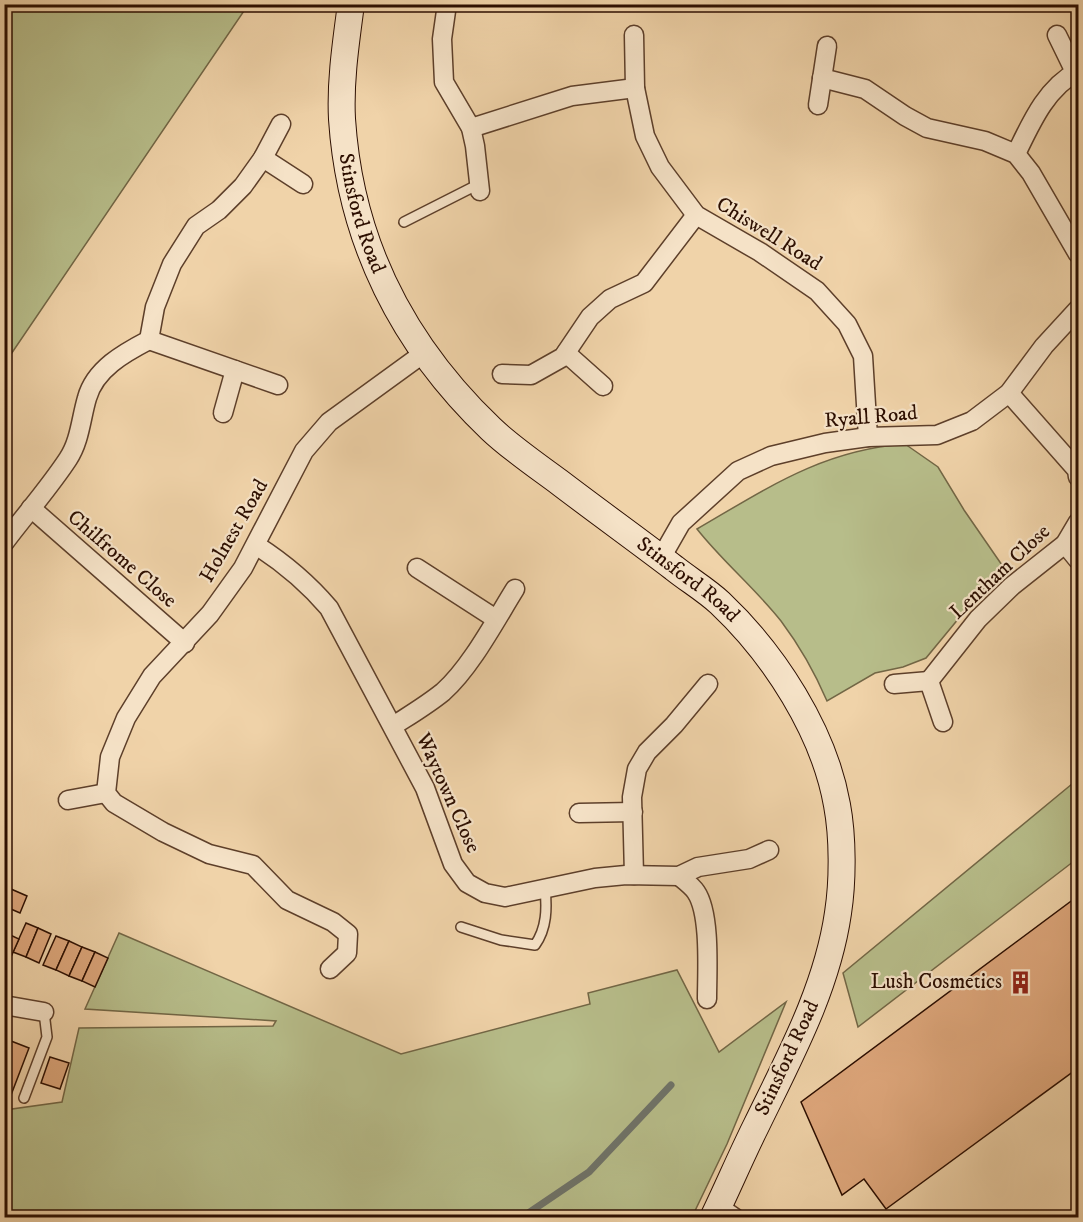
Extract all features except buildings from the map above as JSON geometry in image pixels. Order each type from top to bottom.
[{"type":"street","name":"Stinsford Road","points":[[351,4],[343,60],[342,94],[342,117],[348,168],[361,226],[398,314],[424,353],[454,391],[493,431],[719,602],[763,649],[798,699],[819,746],[838,806],[841,856],[839,909],[829,956],[820,985],[722,1214]]},
{"type":"street","points":[[447,4],[442,39],[444,82],[471,128],[476,146],[479,188]]},
{"type":"street","points":[[1016,154],[1032,120],[1050,94],[1077,72],[1057,34]]},
{"type":"street","name":"Chiswell Road","points":[[634,35],[635,88],[645,136],[660,167],[696,215],[760,252],[817,291],[847,324],[863,356],[868,437]]},
{"type":"street","points":[[818,105],[827,46]]},
{"type":"street","points":[[822,78],[865,89],[927,128],[985,141],[1016,154],[1031,173],[1078,254]]},
{"type":"street","points":[[471,128],[572,96],[635,88]]},
{"type":"street","points":[[149,340],[155,307],[172,264],[196,226],[219,210],[243,186],[263,158],[281,124]]},
{"type":"street","points":[[263,158],[303,184]]},
{"type":"street","points":[[502,374],[531,375],[566,353],[590,317],[610,299],[644,283],[696,215]]},
{"type":"street","name":"Ryall Road","points":[[661,558],[681,523],[738,471],[771,456],[825,443],[868,437],[937,435],[972,422],[1009,393],[1044,346],[1078,309]]},
{"type":"street","points":[[4,543],[69,457],[80,431],[87,395],[101,372],[123,353],[149,340],[278,385]]},
{"type":"street","name":"Holnest Road","points":[[106,793],[110,757],[126,718],[152,676],[210,614],[243,568],[304,451],[328,422],[424,353]]},
{"type":"street","points":[[566,353],[603,386]]},
{"type":"street","points":[[223,413],[235,370]]},
{"type":"street","points":[[1009,393],[1078,472]]},
{"type":"street","name":"Chilfrome Close","points":[[31,508],[184,643]]},
{"type":"street","name":"Lentham Close","points":[[929,681],[978,619],[1012,586],[1065,544],[1078,522]]},
{"type":"street","points":[[1065,544],[1078,560]]},
{"type":"street","name":"Waytown Close","points":[[256,545],[310,585],[329,608],[425,788],[453,864],[467,883],[485,893],[505,897],[595,878],[634,875],[679,876],[698,867],[749,859],[769,850]]},
{"type":"street","points":[[417,568],[496,619]]},
{"type":"street","name":"Waytown Close","points":[[393,726],[445,690],[476,652],[514,589]]},
{"type":"street","points":[[894,684],[929,681],[943,722]]},
{"type":"street","points":[[634,875],[632,797],[637,769],[647,752],[674,725],[708,684]]},
{"type":"street","points":[[68,800],[106,793],[114,803],[163,832],[209,854],[253,865],[288,900],[333,922],[348,934],[347,953],[330,969]]},
{"type":"street","points":[[579,813],[633,812]]},
{"type":"street","points":[[679,876],[697,893],[704,913],[708,956],[707,999]]},
{"type":"street","points":[[4,1005],[44,1012]]},
{"type":"lane","points":[[404,222],[479,188]]},
{"type":"lane","points":[[461,927],[501,940],[535,945],[541,938],[546,918],[545,888]]},
{"type":"lane","points":[[24,1098],[47,1036],[44,1012]]},
{"type":"green space","points":[[4,5],[248,5],[5,363]]},
{"type":"green space","points":[[905,444],[938,467],[1004,568],[978,595],[926,658],[903,667],[875,673],[827,701],[806,660],[781,621],[697,529],[771,486],[821,463],[847,454]]},
{"type":"green space","points":[[1078,779],[1078,858],[858,1027],[843,973]]},
{"type":"green space","points":[[119,933],[401,1054],[590,1004],[588,993],[677,970],[719,1052],[786,1002],[727,1144],[692,1217],[5,1217],[5,1110],[62,1102],[79,1028],[273,1026],[276,1021],[85,1009]]},
{"type":"waterway","points":[[521,1218],[589,1172],[671,1085]]},
{"type":"place","name":"Lush Cosmetics","points":[[1020,982]]}]
